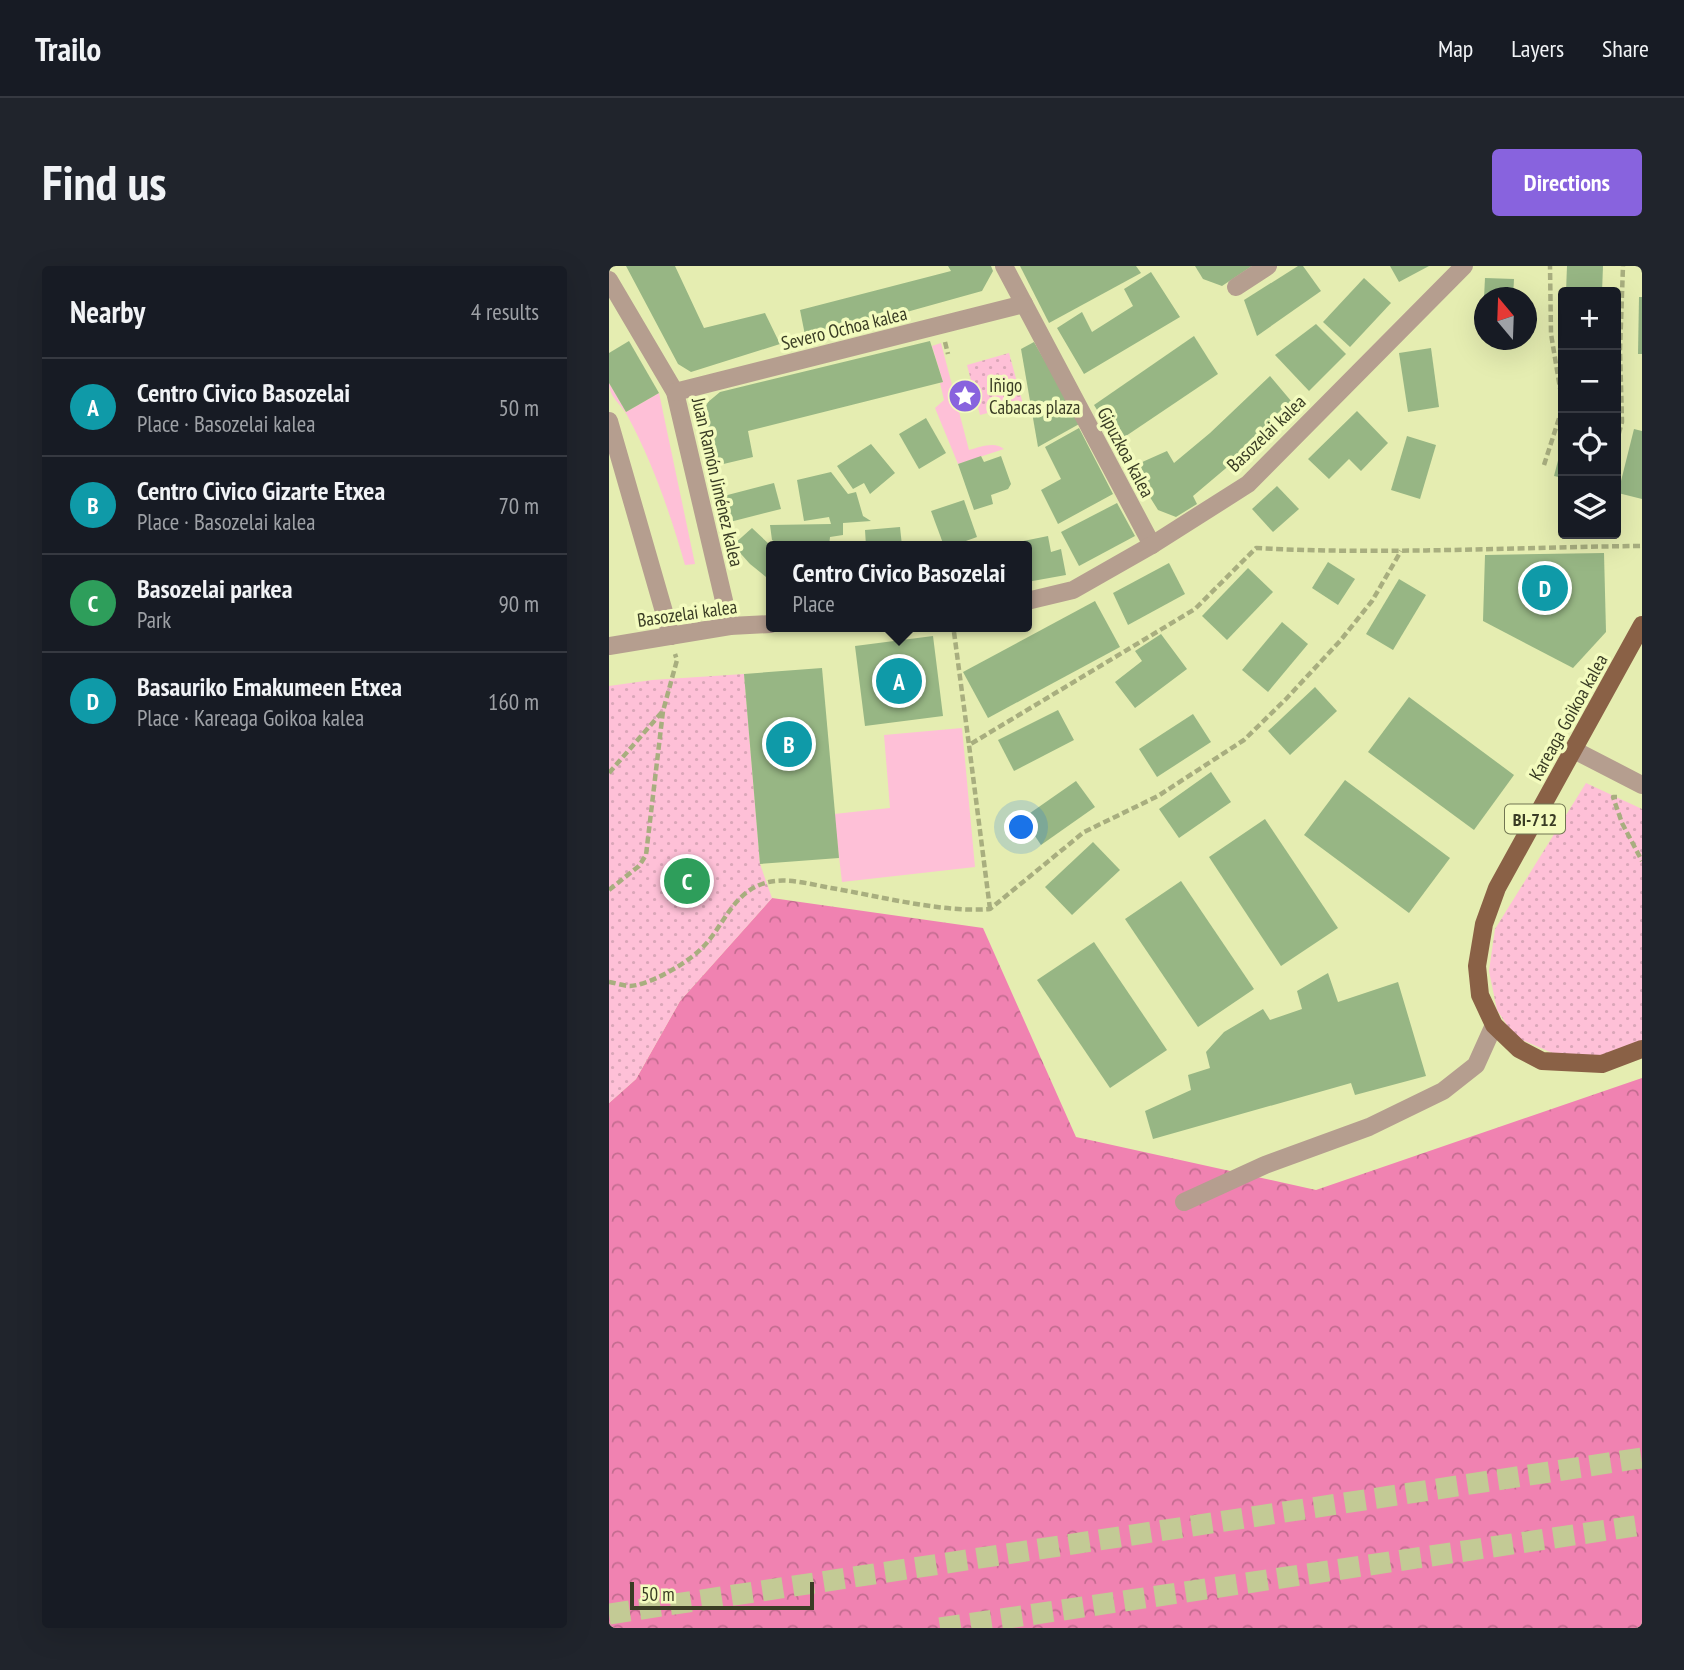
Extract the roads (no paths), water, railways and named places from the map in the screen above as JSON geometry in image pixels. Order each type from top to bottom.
[{"type":"main road","name":"Kareaga Goikoa kalea","points":[[1494,1025],[1481,995],[1477,966],[1484,924],[1497,888],[1642,625]]},
{"type":"main road","name":"BI-712","points":[[1494,1025],[1519,1049],[1542,1060],[1602,1064],[1642,1049]]},
{"type":"street","name":"Gipuzkoa kalea","points":[[1004,266],[1152,545]]},
{"type":"street","points":[[1236,287],[1268,266]]},
{"type":"street","name":"Basozelai kalea","points":[[1032,600],[1073,590],[1152,545],[1248,484],[1453,270]]},
{"type":"street","name":"Juan Ramón Jiménez kalea","points":[[609,280],[675,392],[730,626]]},
{"type":"street","name":"Severo Ochoa kalea","points":[[675,392],[1024,304]]},
{"type":"street","points":[[609,422],[671,636]]},
{"type":"street","name":"Basozelai kalea","points":[[609,646],[730,626],[766,624]]},
{"type":"street","points":[[1574,750],[1642,785]]},
{"type":"street","points":[[1184,1202],[1265,1165],[1369,1127],[1443,1091],[1476,1065],[1494,1025]]},
{"type":"tunnel","points":[[609,1614],[1642,1458]]},
{"type":"tunnel","points":[[940,1628],[1642,1525]]},
{"type":"place","name":"Iñigo Cabacas plaza","points":[[965,396]]},
{"type":"place","name":"Basauriko Emakumeen Etxea","points":[[1545,588]]},
{"type":"place","name":"Centro Civico Basozelai","points":[[899,681]]},
{"type":"place","name":"Centro Civico Gizarte Etxea","points":[[789,744]]},
{"type":"place","name":"Basozelai parkea","points":[[687,881]]}]
